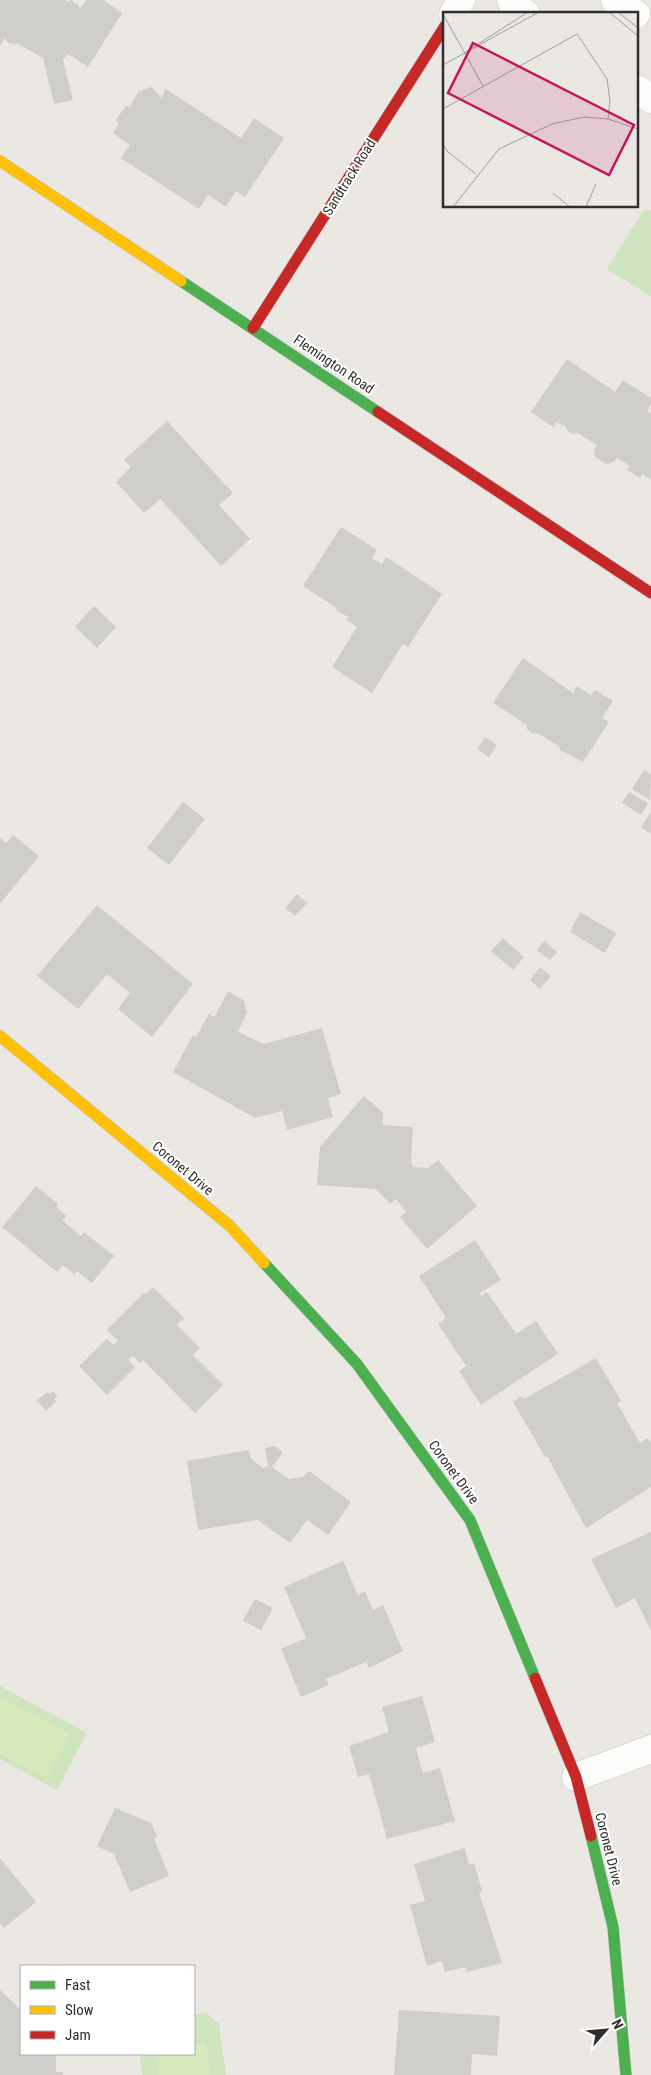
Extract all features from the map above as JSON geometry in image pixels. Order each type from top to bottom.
[{"type":"street","points":[[454,12],[461,0]]},
{"type":"street","points":[[511,0],[514,6],[523,12]]},
{"type":"street","points":[[615,0],[634,12]]},
{"type":"street","points":[[638,15],[651,23]]},
{"type":"street","name":"Sandtrack Road","points":[[253,328],[443,29]]},
{"type":"street","points":[[638,90],[651,99]]},
{"type":"street","name":"Flemington Road","points":[[0,161],[651,593]]},
{"type":"street","name":"Coronet Drive","points":[[0,1036],[230,1226],[357,1364],[470,1520],[576,1777],[613,1927],[626,2075]]},
{"type":"street","points":[[576,1777],[651,1750]]},
{"type":"green space","points":[[651,210],[651,296],[607,269],[643,211]]},
{"type":"green space","points":[[0,1686],[87,1733],[57,1790],[0,1759]]},
{"type":"green space","points":[[0,1697],[69,1733],[46,1778],[0,1754]]},
{"type":"green space","points":[[207,2013],[219,2024],[226,2075],[142,2075],[140,2055],[195,2055],[195,2015]]},
{"type":"green space","points":[[206,2042],[210,2075],[158,2075],[156,2055],[195,2055],[195,2044]]},
{"type":"building","points":[[0,0],[65,0],[69,2],[71,0],[80,9],[86,0],[103,0],[122,13],[88,67],[68,54],[63,60],[73,100],[54,104],[43,58],[18,44],[8,43],[5,38],[0,46]]},
{"type":"building","points":[[151,87],[159,94],[160,99],[166,89],[241,138],[254,118],[284,138],[245,197],[236,191],[226,207],[208,195],[199,209],[121,158],[130,145],[113,133],[119,123],[116,120],[126,105],[129,107],[139,91]]},
{"type":"building","points":[[567,359],[615,392],[623,380],[651,398],[651,404],[647,411],[651,414],[651,480],[642,474],[640,478],[627,470],[630,466],[617,458],[614,462],[606,464],[595,457],[594,449],[597,445],[578,433],[572,434],[564,424],[563,426],[556,422],[553,427],[531,412]]},
{"type":"building","points":[[167,421],[233,493],[219,505],[250,539],[221,566],[160,499],[144,513],[116,482],[131,467],[124,460]]},
{"type":"building","points":[[341,527],[377,550],[372,558],[382,564],[386,557],[442,594],[408,647],[403,644],[372,693],[332,667],[357,627],[346,620],[348,617],[336,610],[337,608],[303,586]]},
{"type":"building","points":[[94,606],[116,627],[97,648],[75,627]]},
{"type":"building","points":[[523,658],[573,693],[577,686],[591,695],[595,690],[613,701],[602,718],[609,722],[583,762],[560,750],[559,746],[537,733],[533,734],[527,729],[527,725],[493,703]]},
{"type":"building","points":[[485,737],[497,745],[489,757],[477,749]]},
{"type":"building","points":[[644,770],[651,775],[650,800],[632,789]]},
{"type":"building","points":[[629,792],[648,803],[641,815],[622,803]]},
{"type":"building","points":[[183,802],[205,819],[169,865],[147,848]]},
{"type":"building","points":[[651,812],[651,834],[641,827]]},
{"type":"building","points":[[13,835],[39,856],[0,904],[0,838],[6,843]]},
{"type":"building","points":[[297,894],[307,903],[295,916],[285,908]]},
{"type":"building","points":[[97,905],[193,984],[152,1037],[118,1009],[130,993],[107,974],[78,1009],[37,976]]},
{"type":"building","points":[[580,912],[616,933],[605,953],[570,932]]},
{"type":"building","points":[[503,938],[524,957],[513,970],[491,951]]},
{"type":"building","points":[[544,941],[557,952],[550,960],[537,950]]},
{"type":"building","points":[[540,967],[551,976],[540,989],[530,980]]},
{"type":"building","points":[[228,991],[244,1001],[247,1012],[238,1032],[264,1044],[322,1028],[341,1094],[328,1098],[333,1117],[287,1130],[282,1111],[255,1118],[173,1072],[193,1035],[196,1037],[209,1014],[214,1017]]},
{"type":"building","points":[[364,1096],[383,1113],[383,1125],[413,1127],[411,1163],[414,1167],[428,1168],[438,1160],[477,1206],[427,1249],[400,1217],[406,1212],[396,1199],[390,1204],[376,1189],[317,1185],[320,1147]]},
{"type":"building","points":[[36,1186],[58,1204],[56,1207],[66,1216],[62,1220],[81,1236],[84,1232],[114,1256],[92,1283],[77,1271],[74,1274],[63,1265],[57,1272],[2,1227]]},
{"type":"building","points":[[475,1240],[501,1280],[480,1293],[481,1296],[487,1292],[516,1334],[536,1321],[558,1354],[481,1405],[459,1371],[466,1366],[438,1324],[446,1318],[419,1276]]},
{"type":"building","points":[[153,1287],[184,1318],[177,1325],[200,1348],[193,1355],[223,1385],[195,1413],[143,1360],[140,1363],[133,1356],[128,1360],[135,1367],[107,1395],[79,1366],[107,1339],[114,1345],[118,1341],[107,1330],[144,1293],[146,1294]]},
{"type":"building","points":[[596,1358],[621,1401],[617,1403],[640,1443],[648,1438],[651,1443],[651,1487],[586,1528],[547,1456],[545,1457],[513,1402],[522,1396],[524,1399]]},
{"type":"building","points":[[53,1391],[58,1397],[54,1399],[56,1402],[46,1411],[37,1400],[48,1392],[49,1394]]},
{"type":"building","points":[[275,1446],[283,1452],[272,1467],[289,1479],[303,1477],[309,1471],[351,1502],[328,1535],[307,1520],[290,1543],[258,1520],[198,1530],[187,1461],[249,1450],[250,1458],[263,1468],[268,1466],[265,1448]]},
{"type":"building","points":[[651,1532],[651,1631],[635,1598],[616,1608],[591,1559]]},
{"type":"building","points":[[343,1561],[358,1595],[365,1591],[373,1610],[383,1605],[403,1651],[369,1668],[366,1662],[326,1679],[329,1685],[301,1697],[281,1649],[306,1638],[284,1587]]},
{"type":"building","points":[[255,1599],[273,1608],[261,1630],[243,1621]]},
{"type":"building","points":[[422,1696],[435,1742],[416,1748],[423,1773],[440,1768],[455,1821],[387,1839],[369,1774],[358,1777],[349,1746],[389,1732],[382,1707]]},
{"type":"building","points":[[115,1808],[151,1823],[157,1836],[154,1838],[169,1876],[130,1892],[114,1854],[97,1846]]},
{"type":"building","points":[[465,1848],[469,1865],[474,1863],[482,1891],[479,1892],[502,1963],[467,1972],[465,1967],[445,1972],[442,1961],[427,1966],[410,1905],[425,1901],[414,1864]]},
{"type":"building","points":[[0,1858],[36,1902],[4,1928],[0,1923]]},
{"type":"building","points":[[0,1990],[20,2009],[20,2055],[56,2055],[56,2072],[63,2072],[63,2075],[0,2075]]},
{"type":"building","points":[[399,2010],[500,2016],[497,2056],[472,2054],[471,2075],[394,2075]]},
{"type":"traffic: fast","points":[[181,281],[378,412]]},
{"type":"traffic: fast","points":[[264,1263],[357,1364],[470,1520],[535,1678]]},
{"type":"traffic: fast","points":[[591,1836],[613,1927],[626,2075]]},
{"type":"traffic: slow","points":[[0,161],[181,281]]},
{"type":"traffic: slow","points":[[0,1036],[230,1226],[264,1263]]},
{"type":"traffic: jam","points":[[253,328],[443,29]]},
{"type":"traffic: jam","points":[[378,412],[651,593]]},
{"type":"traffic: jam","points":[[535,1678],[576,1777],[591,1836]]}]
